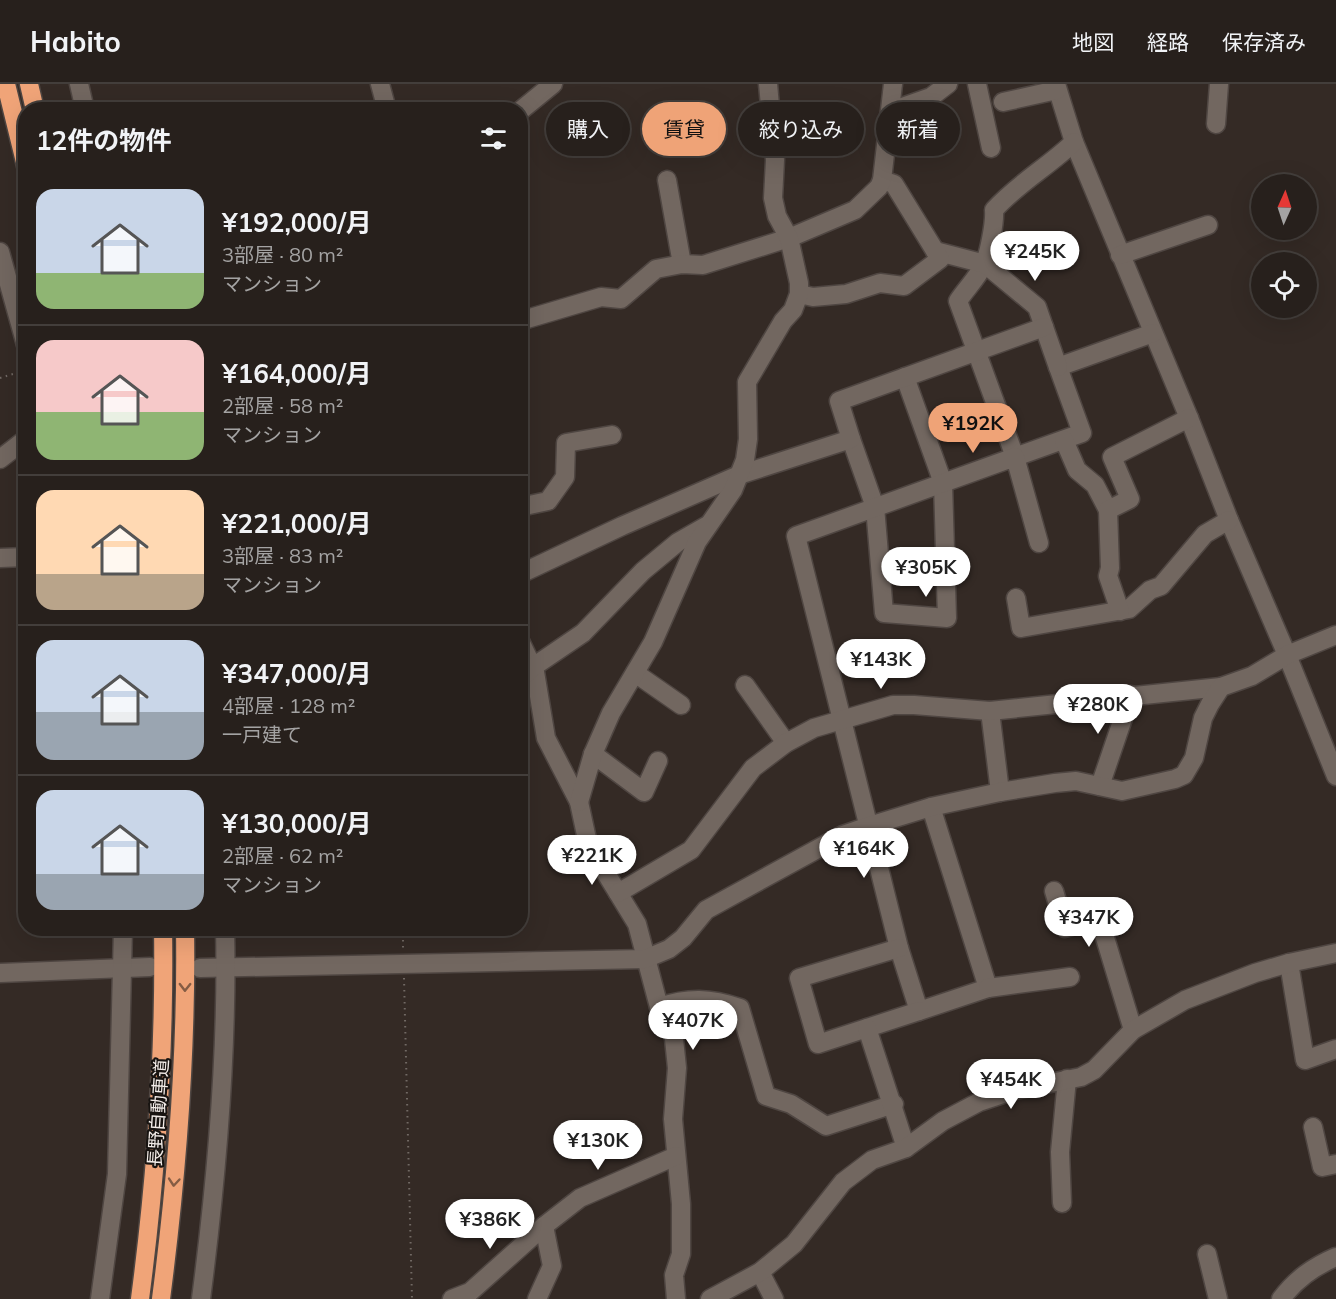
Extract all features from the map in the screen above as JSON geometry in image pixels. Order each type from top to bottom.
[{"type":"highway","points":[[6,84],[18,133]]},
{"type":"highway","points":[[29,84],[33,102]]},
{"type":"highway","name":"長野自動車道","points":[[140,1299],[158,1119],[162,1039],[163,936]]},
{"type":"highway","name":"長野自動車道","points":[[161,1299],[179,1133],[184,1039],[185,936]]},
{"type":"street","points":[[79,84],[83,102]]},
{"type":"street","points":[[380,84],[385,102]]},
{"type":"street","points":[[528,104],[553,84]]},
{"type":"street","points":[[579,802],[593,754],[611,713],[666,616],[697,542],[733,490],[746,460],[747,382],[783,321],[793,310],[799,294],[799,283],[789,238],[777,216],[773,198],[775,160],[768,84]]},
{"type":"street","points":[[892,102],[893,84]]},
{"type":"street","points":[[917,102],[931,97],[948,84]]},
{"type":"street","points":[[977,84],[991,148]]},
{"type":"street","points":[[1216,124],[1219,84]]},
{"type":"street","points":[[1003,102],[1057,87],[1074,142],[1336,776]]},
{"type":"street","points":[[1039,543],[1015,458],[958,301],[985,264],[994,227],[994,210],[1004,199],[1056,159],[1074,142]]},
{"type":"street","points":[[528,319],[601,297],[621,299],[656,269],[682,264],[703,264],[789,238],[855,210],[879,188],[885,156]]},
{"type":"street","points":[[667,180],[682,264]]},
{"type":"street","points":[[799,294],[813,297],[846,294],[880,283],[904,286],[940,259],[894,184],[882,180]]},
{"type":"street","points":[[1120,255],[1208,225]]},
{"type":"street","points":[[919,1011],[899,948],[796,536],[1082,433],[1037,307],[985,264],[935,250]]},
{"type":"street","points":[[0,252],[5,289],[18,324]]},
{"type":"street","points":[[905,377],[943,483],[947,618],[884,614],[875,507],[839,401],[905,377],[976,352],[1044,327]]},
{"type":"street","points":[[1058,367],[1153,333]]},
{"type":"street","points":[[1108,510],[1130,499],[1112,457],[1189,418]]},
{"type":"street","points":[[528,505],[548,501],[565,477],[566,443],[612,435]]},
{"type":"street","points":[[528,570],[739,475],[851,439]]},
{"type":"street","points":[[1064,440],[1077,470],[1095,484],[1108,510],[1110,568],[1108,576],[1120,611]]},
{"type":"street","points":[[0,459],[18,445]]},
{"type":"street","points":[[1016,598],[1021,628],[1129,609],[1150,590],[1161,586],[1205,534],[1229,520]]},
{"type":"street","points":[[528,672],[583,633],[643,571],[678,542],[710,524]]},
{"type":"street","points":[[0,558],[18,557]]},
{"type":"street","points":[[618,893],[691,850],[753,768],[786,743],[814,728],[893,705],[990,711],[1221,687],[1252,676],[1287,656],[1336,635]]},
{"type":"street","points":[[635,673],[681,705]]},
{"type":"street","points":[[528,676],[546,738],[579,802],[588,844],[637,924],[659,1007],[673,1029],[676,1068],[673,1119],[681,1204],[681,1254],[674,1275],[676,1299]]},
{"type":"street","points":[[745,685],[786,743]]},
{"type":"street","points":[[200,968],[645,959],[669,949],[683,938],[706,910],[826,844],[869,826],[931,807],[1000,792],[1076,781],[1122,791],[1184,775],[1194,758],[1203,718],[1221,687]]},
{"type":"street","points":[[1100,786],[1131,695]]},
{"type":"street","points":[[990,711],[1000,792]]},
{"type":"street","points":[[593,754],[644,792],[658,761]]},
{"type":"street","points":[[931,807],[988,988]]},
{"type":"street","points":[[1054,891],[1065,928],[1099,918],[1133,1030]]},
{"type":"street","points":[[100,1299],[117,1174],[123,936]]},
{"type":"street","points":[[201,1299],[213,1206],[221,1114],[225,936]]},
{"type":"street","points":[[899,948],[799,978],[818,1044],[988,988],[1070,977]]},
{"type":"street","points":[[710,1299],[760,1272],[794,1244],[843,1182],[872,1160],[906,1148],[943,1121],[979,1102],[1015,1090],[1081,1077],[1094,1070],[1133,1030],[1185,1000],[1288,963],[1336,953]]},
{"type":"street","points":[[1288,963],[1305,1060],[1336,1049]]},
{"type":"street","points":[[0,972],[150,967]]},
{"type":"street","points":[[659,1007],[674,1002],[703,999],[740,1008],[766,1096],[791,1104],[826,1126],[894,1104]]},
{"type":"street","points":[[867,1028],[894,1104],[906,1148]]},
{"type":"street","points":[[1062,1203],[1060,1152],[1067,1079]]},
{"type":"street","points":[[1313,1127],[1322,1167],[1336,1164]]},
{"type":"street","points":[[452,1299],[470,1292],[544,1226],[580,1198],[676,1156]]},
{"type":"street","points":[[537,1299],[552,1266],[544,1226]]},
{"type":"street","points":[[1207,1254],[1218,1299]]},
{"type":"street","points":[[1281,1299],[1304,1274],[1336,1257]]},
{"type":"street","points":[[760,1272],[774,1299]]},
{"type":"path","points":[[0,378],[18,372]]},
{"type":"path","points":[[403,936],[412,1299]]}]
